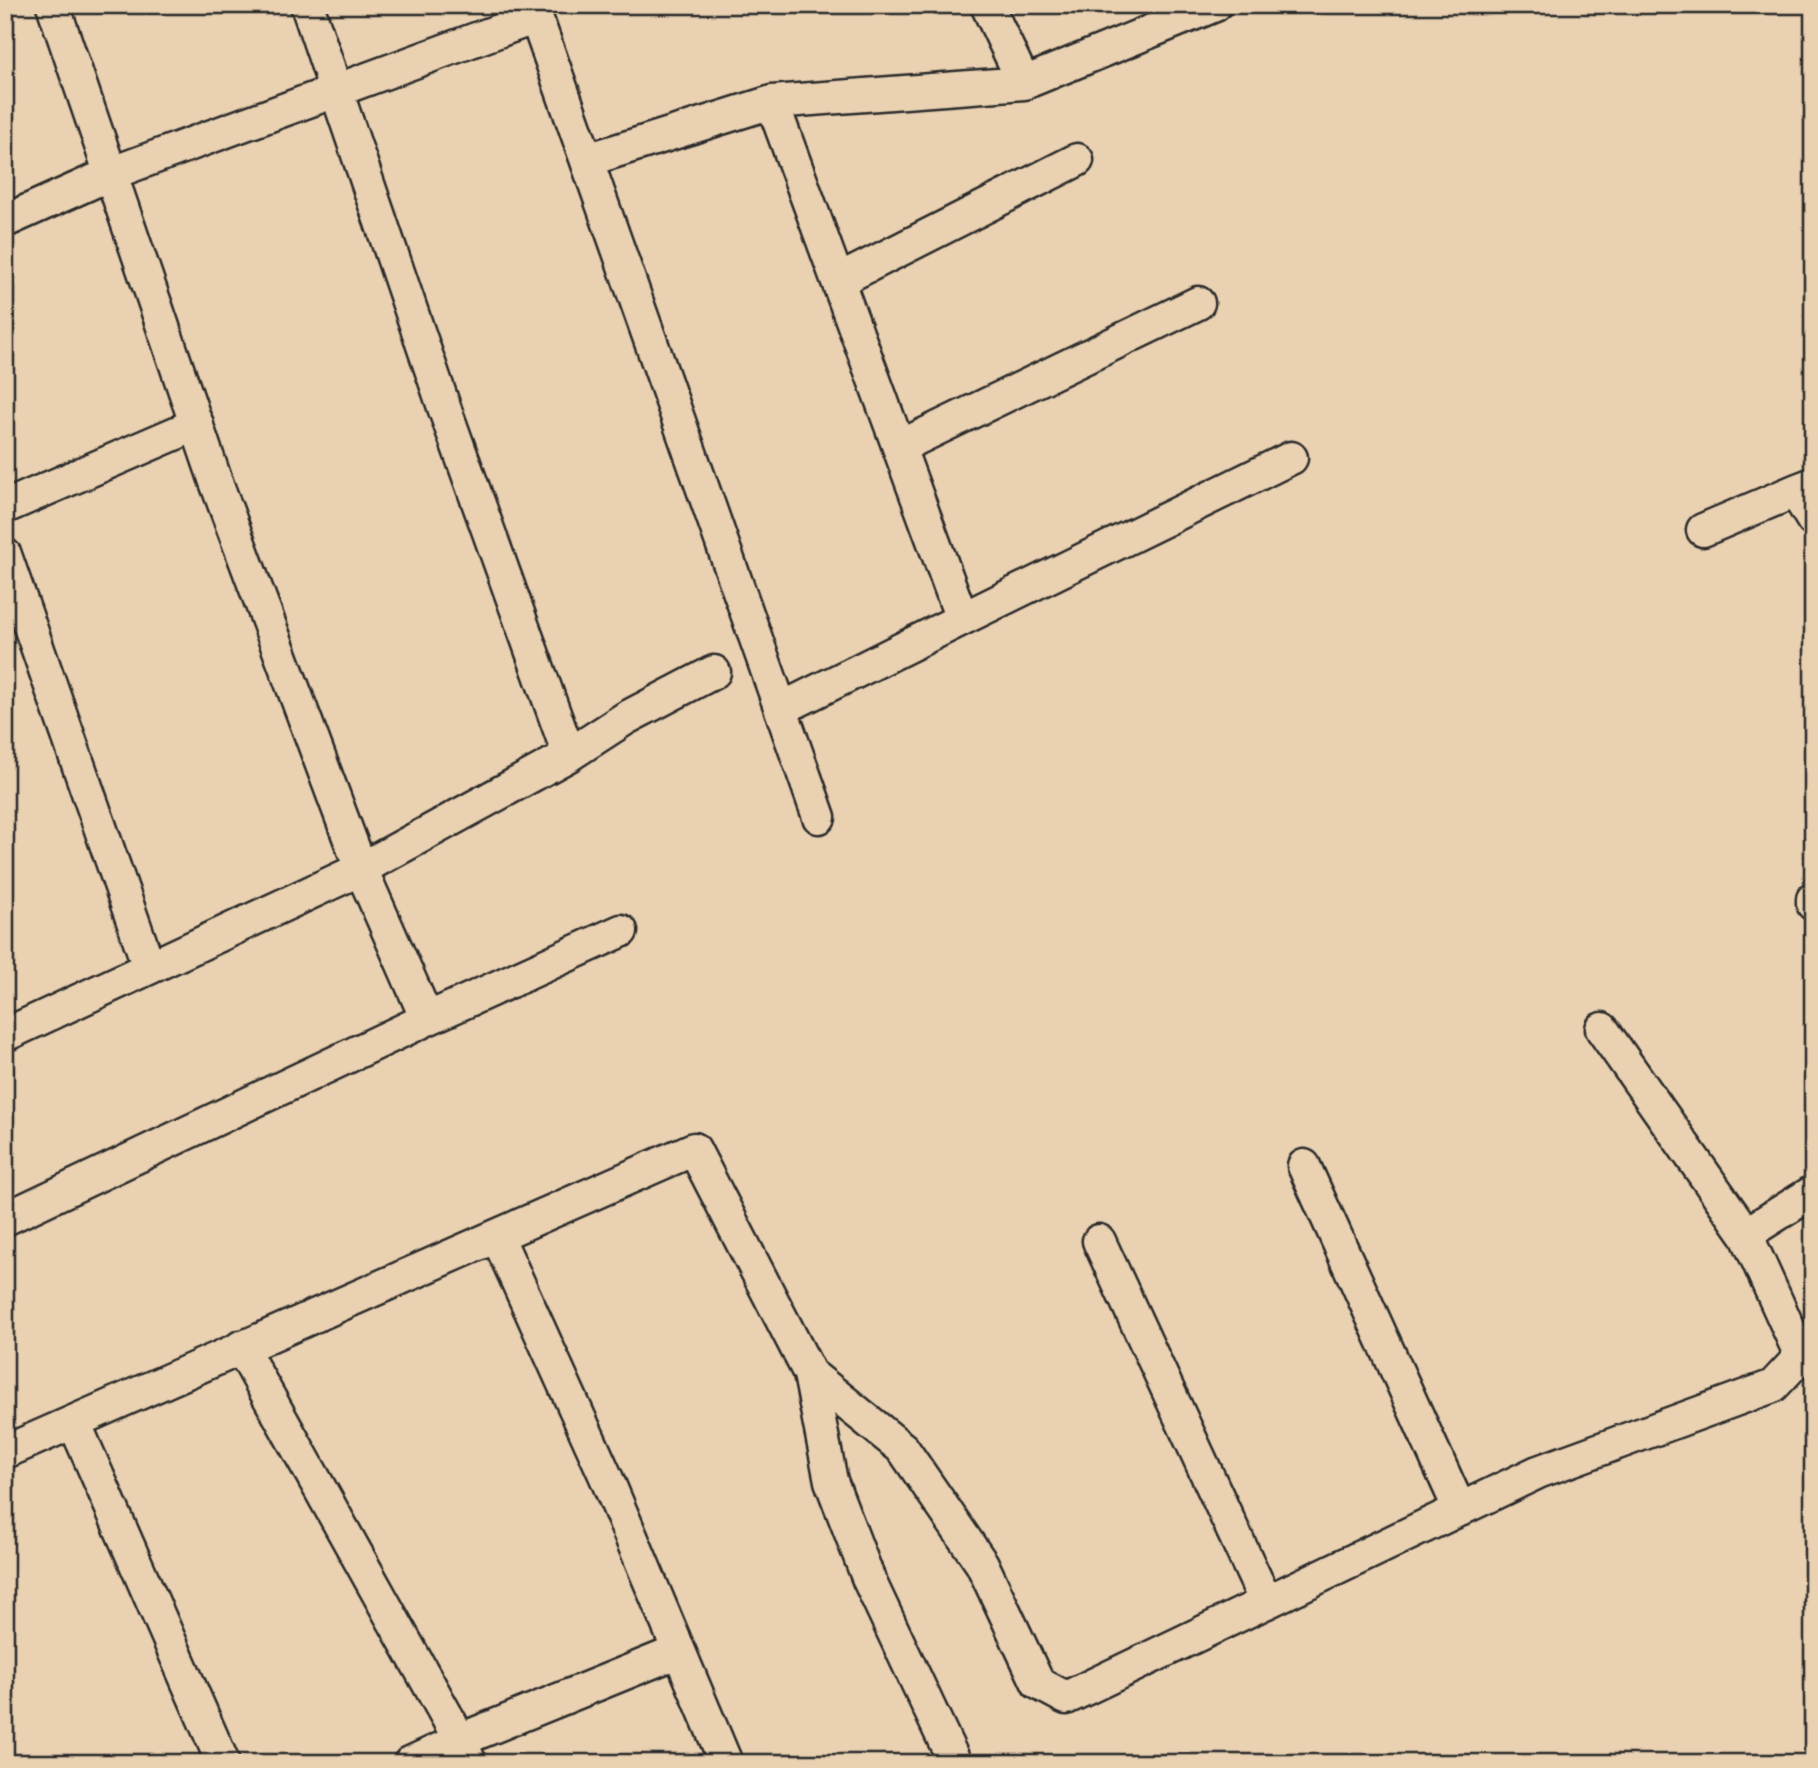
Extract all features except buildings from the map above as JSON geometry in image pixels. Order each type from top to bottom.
[{"type":"street","points":[[52,5],[221,495],[361,869],[427,1019]]},
{"type":"street","points":[[307,5],[445,410],[569,755]]},
{"type":"street","points":[[987,5],[1024,83]]},
{"type":"street","points":[[587,160],[772,102],[1024,83],[1215,5]]},
{"type":"street","points":[[5,221],[112,173],[336,90],[534,11],[820,817]]},
{"type":"street","points":[[772,102],[962,619]]},
{"type":"street","points":[[838,281],[1077,160]]},
{"type":"street","points":[[899,447],[1198,303]]},
{"type":"street","points":[[5,507],[197,424]]},
{"type":"street","points":[[781,709],[1290,458]]},
{"type":"street","points":[[1703,530],[1804,487],[1813,520]]},
{"type":"street","points":[[5,555],[149,967]]},
{"type":"street","points":[[5,1035],[361,869],[569,755],[626,718],[714,672]]},
{"type":"street","points":[[5,1219],[427,1019],[621,931]]},
{"type":"street","points":[[810,1374],[903,1449],[982,1564],[1038,1683],[1066,1698],[1538,1472],[1773,1386],[1801,1356],[1746,1234],[1602,1029]]},
{"type":"street","points":[[5,1452],[694,1149],[810,1374],[831,1481],[869,1580],[956,1763]]},
{"type":"street","points":[[1304,1166],[1460,1510]]},
{"type":"street","points":[[1746,1234],[1813,1192]]},
{"type":"street","points":[[497,1236],[606,1477],[726,1763]]},
{"type":"street","points":[[1099,1241],[1266,1602]]},
{"type":"street","points":[[242,1347],[465,1751]]},
{"type":"street","points":[[74,1422],[223,1763]]},
{"type":"street","points":[[410,1763],[465,1751],[679,1651]]}]
